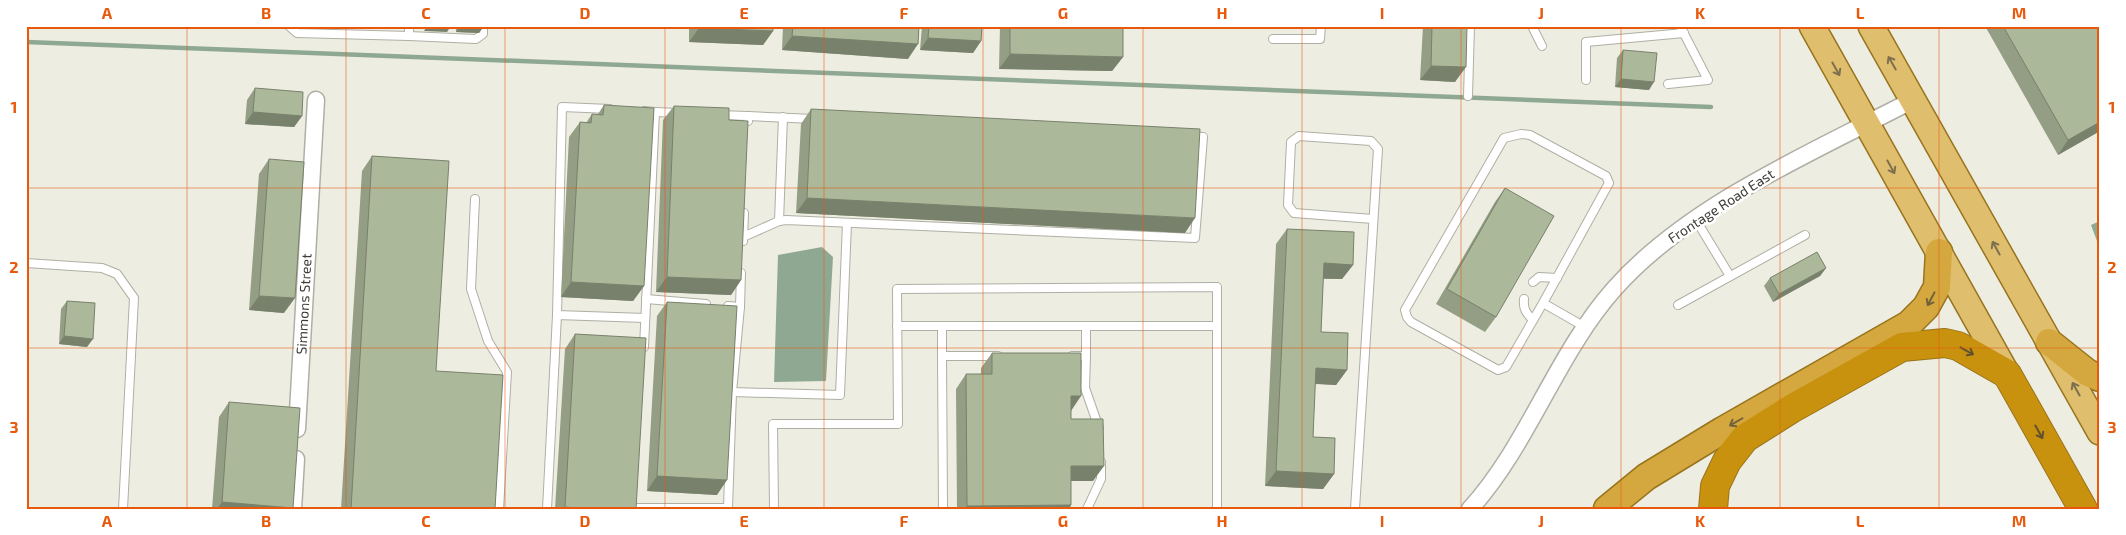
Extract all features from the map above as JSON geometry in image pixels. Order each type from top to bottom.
[{"type":"highway","points":[[1607,509],[1654,472],[1723,430],[1909,324],[1926,307],[1937,287],[1939,252]]},
{"type":"highway","points":[[2049,342],[2088,373],[2100,378]]},
{"type":"highway","points":[[1713,509],[1715,486],[1727,461],[1745,438],[1791,409],[1902,347],[1931,343],[1952,344],[2007,374],[2083,509]]},
{"type":"main road","points":[[1812,26],[2007,374]]},
{"type":"main road","points":[[1870,26],[1914,100],[2100,432]]},
{"type":"street","name":"Simmons Street","points":[[293,509],[316,100]]},
{"type":"street","name":"Frontage Road East","points":[[1470,509],[1491,484],[1585,327],[1615,288],[1659,246],[1696,220],[1775,171],[1914,100]]},
{"type":"lane","points":[[289,26],[297,33],[476,39],[483,34],[483,26]]},
{"type":"lane","points":[[409,26],[409,36]]},
{"type":"lane","points":[[1273,39],[1320,39],[1320,26]]},
{"type":"lane","points":[[1468,96],[1470,26]]},
{"type":"lane","points":[[1532,26],[1542,46]]},
{"type":"lane","points":[[1586,80],[1586,42],[1682,30],[1708,80],[1668,84]]},
{"type":"lane","points":[[547,509],[557,315],[562,106],[618,110]]},
{"type":"lane","points":[[636,111],[683,113]]},
{"type":"lane","points":[[643,358],[655,112]]},
{"type":"lane","points":[[711,114],[822,119]]},
{"type":"lane","points":[[748,116],[748,125]]},
{"type":"lane","points":[[778,221],[783,118]]},
{"type":"lane","points":[[1510,135],[1530,135],[1606,176],[1609,183],[1557,278],[1506,367],[1498,370],[1412,322],[1407,317],[1405,310],[1504,138],[1510,135]]},
{"type":"lane","points":[[743,237],[778,221],[1195,238],[1203,137],[1184,136]]},
{"type":"lane","points":[[1355,509],[1378,149],[1371,141],[1299,136],[1291,142],[1288,205],[1294,213],[1373,219]]},
{"type":"lane","points":[[475,199],[471,290],[488,341],[506,372],[499,509]]},
{"type":"lane","points":[[743,245],[744,209]]},
{"type":"lane","points":[[1696,220],[1730,276]]},
{"type":"lane","points":[[732,392],[840,395],[847,223]]},
{"type":"lane","points":[[1678,305],[1805,235]]},
{"type":"lane","points":[[26,263],[102,268],[117,274],[134,298],[123,509]]},
{"type":"lane","points":[[636,498],[636,508],[728,508],[732,392],[742,263]]},
{"type":"lane","points":[[1533,282],[1539,277],[1557,278]]},
{"type":"lane","points":[[774,509],[773,424],[898,424],[897,289],[1216,288],[1217,509]]},
{"type":"lane","points":[[646,299],[712,304]]},
{"type":"lane","points":[[1524,299],[1523,306],[1526,313],[1533,320]]},
{"type":"lane","points":[[1543,303],[1585,327]]},
{"type":"lane","points":[[721,305],[740,306]]},
{"type":"lane","points":[[557,315],[645,318]]},
{"type":"lane","points":[[897,326],[1216,326]]},
{"type":"lane","points":[[942,326],[943,509]]},
{"type":"lane","points":[[1086,326],[1085,388],[1101,434]]},
{"type":"lane","points":[[942,356],[1009,356]]},
{"type":"lane","points":[[1067,356],[1086,356]]},
{"type":"lane","points":[[1087,509],[1101,479],[1101,452]]},
{"type":"shaded area","points":[[2100,221],[2100,249],[2091,225]]},
{"type":"shaded area","points":[[822,247],[833,257],[826,381],[774,382],[778,255]]},
{"type":"building","points":[[699,26],[773,26],[773,31],[699,28]]},
{"type":"building","points":[[793,26],[919,26],[918,44],[792,36]]},
{"type":"building","points":[[929,26],[982,26],[981,41],[928,38]]},
{"type":"building","points":[[1010,26],[1123,26],[1123,57],[1010,54]]},
{"type":"building","points":[[1432,26],[1467,26],[1466,67],[1431,66]]},
{"type":"building","points":[[2003,26],[2100,26],[2100,122],[2068,140]]},
{"type":"building","points":[[1623,50],[1657,53],[1654,82],[1621,79]]},
{"type":"building","points":[[255,88],[303,92],[302,116],[253,112]]},
{"type":"building","points":[[604,105],[654,108],[644,286],[571,282],[580,122],[591,123],[592,114],[603,115]]},
{"type":"building","points":[[674,106],[729,108],[729,120],[748,121],[741,280],[667,277]]},
{"type":"building","points":[[811,109],[1200,129],[1195,218],[807,198]]},
{"type":"building","points":[[372,156],[449,161],[436,371],[503,375],[495,509],[351,509]]},
{"type":"building","points":[[269,159],[304,162],[295,298],[259,296]]},
{"type":"building","points":[[1505,188],[1554,216],[1496,317],[1447,289]]},
{"type":"building","points":[[1287,229],[1354,232],[1353,265],[1324,263],[1321,332],[1348,333],[1347,370],[1316,368],[1313,437],[1335,438],[1334,474],[1276,471]]},
{"type":"building","points":[[1817,252],[1826,268],[1779,294],[1770,278]]},
{"type":"building","points":[[67,301],[95,303],[93,339],[64,336]]},
{"type":"building","points":[[667,302],[737,306],[727,480],[657,476]]},
{"type":"building","points":[[575,334],[646,338],[636,509],[565,507]]},
{"type":"building","points":[[992,353],[1081,353],[1081,396],[1071,396],[1071,419],[1103,419],[1104,466],[1071,466],[1071,505],[967,506],[966,374],[992,374]]},
{"type":"building","points":[[229,402],[300,408],[293,508],[222,502]]},
{"type":"waterway","points":[[26,42],[1711,107]]}]
